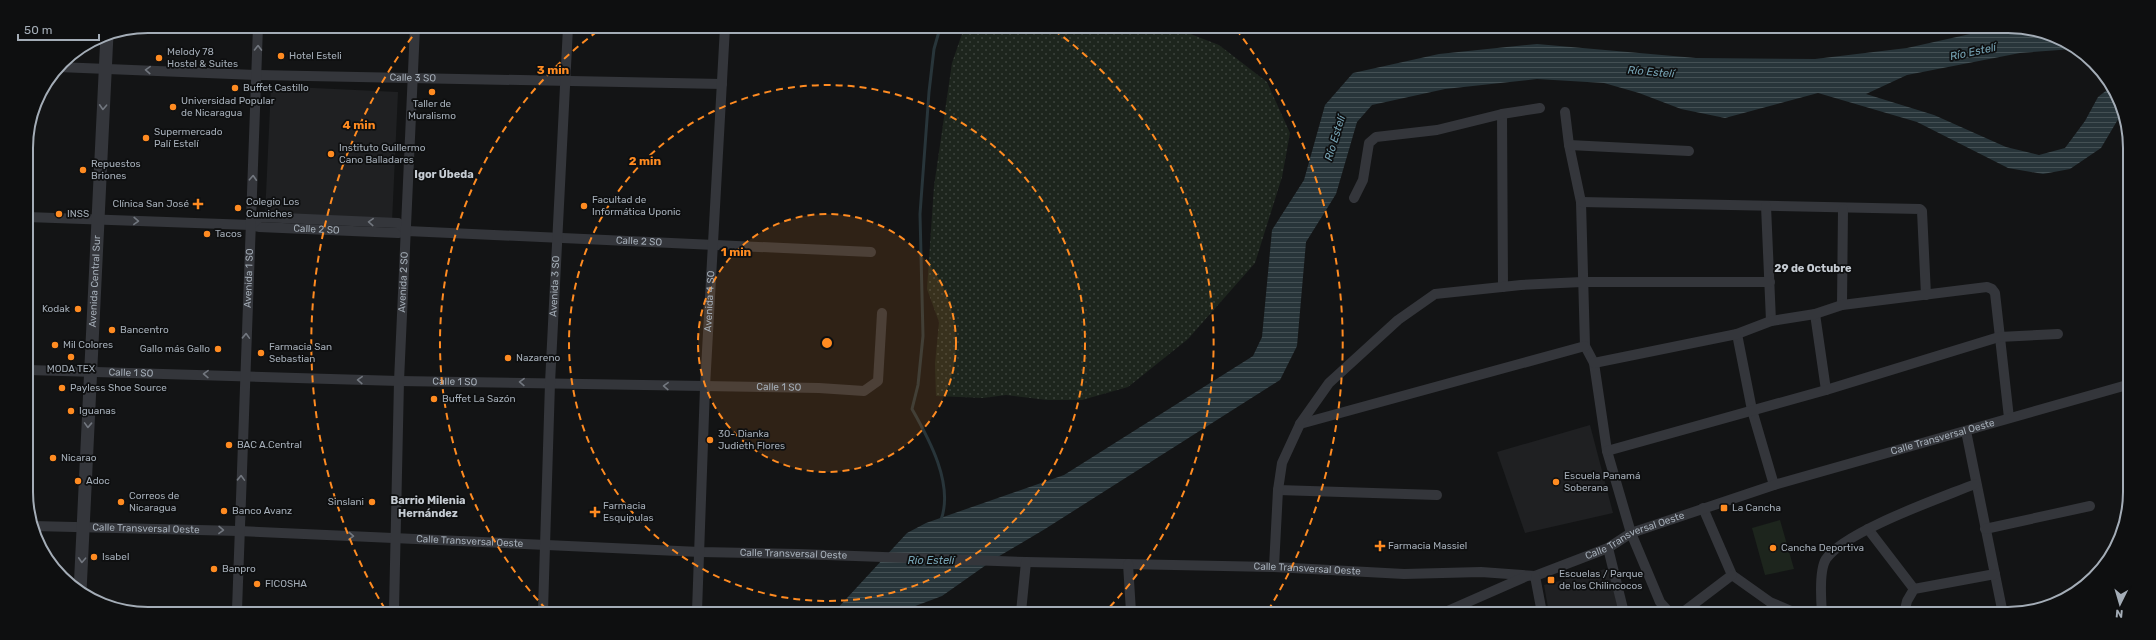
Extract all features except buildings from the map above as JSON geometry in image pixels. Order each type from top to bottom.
[{"type":"street","name":"Avenida 1 SO","points":[[237,607],[258,33]]},
{"type":"street","name":"Avenida 2 SO","points":[[394,607],[399,381],[407,231],[415,33]]},
{"type":"street","name":"Avenida 3 SO","points":[[543,607],[550,383],[568,33]]},
{"type":"street","name":"Avenida 4 SO","points":[[697,607],[705,387],[725,33]]},
{"type":"street","name":"Avenida Central Sur","points":[[80,585],[106,41]]},
{"type":"street","name":"Calle 3 SO","points":[[66,67],[257,76],[722,84]]},
{"type":"street","points":[[1354,198],[1363,180],[1368,147],[1372,140],[1376,137],[1436,130],[1502,114],[1540,108]]},
{"type":"street","points":[[1565,112],[1569,145],[1581,202],[1582,282],[1585,346],[1594,363],[1607,451],[1631,533],[1660,602],[1665,607]]},
{"type":"street","points":[[1502,114],[1503,287]]},
{"type":"street","points":[[1569,145],[1689,151]]},
{"type":"street","points":[[1581,202],[1843,209],[1921,209],[1926,295]]},
{"type":"street","points":[[1766,206],[1770,282],[1770,321]]},
{"type":"street","points":[[1842,305],[1843,209]]},
{"type":"street","name":"Calle 2 SO","points":[[33,217],[251,225],[259,227],[390,233],[407,231],[871,252]]},
{"type":"street","points":[[1274,567],[1278,490],[1282,463],[1300,424],[1329,383],[1398,320],[1435,294],[1503,287],[1582,282],[1770,282]]},
{"type":"street","points":[[1594,363],[1737,334],[1770,321],[1815,314],[1842,305],[1987,287],[1992,289],[1995,293],[2009,418]]},
{"type":"street","name":"Calle 1 SO","points":[[33,370],[245,375],[399,381],[819,388],[864,391],[878,381],[882,313]]},
{"type":"street","points":[[1815,314],[1826,390]]},
{"type":"street","points":[[1737,334],[1752,410],[1774,485]]},
{"type":"street","points":[[1607,451],[1826,390],[1999,338],[2058,334]]},
{"type":"street","points":[[1300,424],[1585,346]]},
{"type":"street","name":"Calle Transversal Oeste","points":[[38,526],[239,531],[700,552],[854,555],[1023,562],[1274,567],[1404,574],[1481,572],[1531,576],[1608,548],[1631,533],[1702,508],[1774,485],[2123,387]]},
{"type":"street","points":[[1966,431],[1975,484],[1996,574],[2002,607]]},
{"type":"street","points":[[1822,607],[1822,577],[1825,560],[1841,544],[1868,529],[1975,484]]},
{"type":"street","points":[[1278,490],[1437,495]]},
{"type":"street","points":[[1985,529],[2090,506]]},
{"type":"street","points":[[1702,508],[1732,575],[1770,602],[1782,607]]},
{"type":"street","points":[[1868,529],[1914,589]]},
{"type":"street","points":[[1608,548],[1623,607]]},
{"type":"street","points":[[1021,607],[1023,562]]},
{"type":"street","points":[[1128,564],[1131,607]]},
{"type":"street","points":[[1906,607],[1907,601],[1914,589],[1996,574]]},
{"type":"street","points":[[1690,607],[1732,575]]},
{"type":"street","points":[[1457,607],[1531,576],[1540,607]]},
{"type":"shaded area","points":[[962,33],[1188,33],[1219,45],[1267,82],[1290,133],[1282,177],[1255,263],[1188,339],[1128,387],[1082,400],[1047,400],[1006,395],[983,398],[936,396],[935,364],[939,322],[927,289],[934,186],[952,63]]},
{"type":"shaded area","name":"Instituto Guillermo Cano Balladares","points":[[271,86],[398,92],[392,222],[265,216]]},
{"type":"shaded area","name":"Escuela Panamá Soberana","points":[[1590,425],[1613,513],[1525,533],[1497,452]]},
{"type":"shaded area","name":"Cancha Deportiva","points":[[1780,520],[1794,569],[1765,575],[1752,528]]},
{"type":"shaded area","points":[[1609,568],[1618,607],[1548,607],[1544,585]]},
{"type":"water","name":"Río Estelí","points":[[1974,33],[2008,33],[2038,37],[2068,49],[2020,53],[1907,75],[1866,94],[1934,115],[2006,147],[2039,155],[2065,148],[2085,121],[2098,97],[2107,90],[2119,118],[2101,148],[2070,169],[2043,174],[2008,168],[1917,122],[1818,93],[1725,118],[1681,109],[1639,93],[1604,83],[1537,79],[1445,89],[1372,105],[1357,122],[1336,194],[1306,242],[1297,346],[1280,380],[1045,529],[996,558],[942,596],[913,607],[839,607],[907,533],[926,523],[1064,475],[1253,356],[1262,337],[1272,230],[1304,180],[1325,105],[1353,73],[1439,54],[1537,44],[1696,58],[1815,59],[1907,48]]},
{"type":"waterway","points":[[939,33],[934,49],[929,92],[920,214],[923,336],[918,385],[912,409],[926,434],[938,462],[942,477],[944,506],[941,520]]},
{"type":"place","name":"Hotel Esteli","points":[[281,56]]},
{"type":"place","name":"Melody 78 Hostel & Suites","points":[[159,58]]},
{"type":"place","name":"Buffet Castillo","points":[[235,88]]},
{"type":"place","name":"Taller de Muralismo","points":[[432,92]]},
{"type":"place","name":"Universidad Popular de Nicaragua","points":[[173,107]]},
{"type":"place","name":"Supermercado Palí Estelí","points":[[146,138]]},
{"type":"place","name":"Instituto Guillermo Cano Balladares","points":[[331,154]]},
{"type":"place","name":"Repuestos Briones","points":[[83,170]]},
{"type":"place","name":"Clínica San José","points":[[198,204]]},
{"type":"place","name":"Facultad de Informática Uponic","points":[[584,206]]},
{"type":"place","name":"Colegio Los Cumiches","points":[[238,208]]},
{"type":"place","name":"INSS","points":[[59,214]]},
{"type":"place","name":"Tacos","points":[[207,234]]},
{"type":"place","name":"Kodak","points":[[78,309]]},
{"type":"place","name":"Bancentro","points":[[112,330]]},
{"type":"place","name":"Mil Colores","points":[[55,345]]},
{"type":"place","name":"Gallo más Gallo","points":[[218,349]]},
{"type":"place","name":"Farmacia San Sebastian","points":[[261,353]]},
{"type":"place","name":"MODA TEX","points":[[71,357]]},
{"type":"place","name":"Nazareno","points":[[508,358]]},
{"type":"place","name":"Payless Shoe Source","points":[[62,388]]},
{"type":"place","name":"Buffet La Sazón","points":[[434,399]]},
{"type":"place","name":"Iguanas","points":[[71,411]]},
{"type":"place","name":"30- Dianka Judieth Flores","points":[[710,440]]},
{"type":"place","name":"BAC A.Central","points":[[229,445]]},
{"type":"place","name":"Nicarao","points":[[53,458]]},
{"type":"place","name":"Adoc","points":[[78,481]]},
{"type":"place","name":"Escuela Panamá Soberana","points":[[1556,482]]},
{"type":"place","name":"Correos de Nicaragua","points":[[121,502]]},
{"type":"place","name":"Sinslani","points":[[372,502]]},
{"type":"place","name":"La Cancha","points":[[1724,508]]},
{"type":"place","name":"Banco Avanz","points":[[224,511]]},
{"type":"place","name":"Farmacia Esquipulas","points":[[595,512]]},
{"type":"place","name":"Farmacia Massiel","points":[[1380,546]]},
{"type":"place","name":"Cancha Deportiva","points":[[1773,548]]},
{"type":"place","name":"Isabel","points":[[94,557]]},
{"type":"place","name":"Banpro","points":[[214,569]]},
{"type":"place","name":"Escuelas / Parque de los Chilincocos","points":[[1551,580]]},
{"type":"place","name":"FICOSHA","points":[[257,584]]},
{"type":"district","name":"Igor Úbeda","points":[[444,174]]},
{"type":"district","name":"29 de Octubre","points":[[1813,268]]},
{"type":"district","name":"Barrio Milenia Hernández","points":[[428,506]]}]
